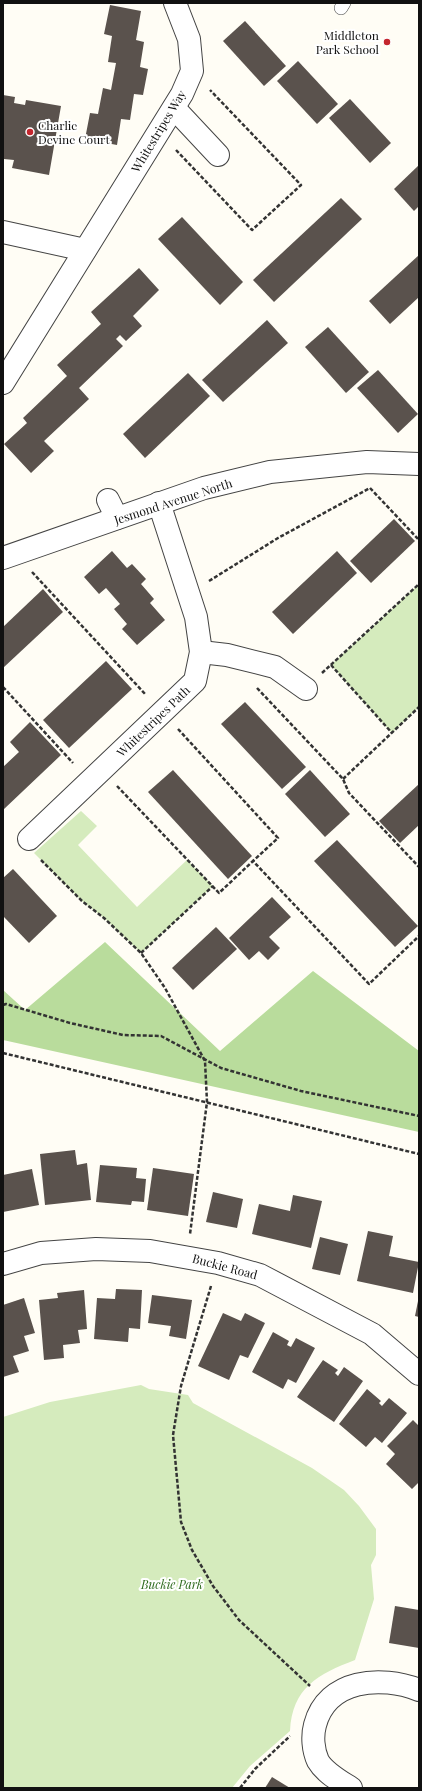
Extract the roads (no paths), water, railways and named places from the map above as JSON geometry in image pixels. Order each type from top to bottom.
[{"type":"street","name":"Whitestripes Way","points":[[3,383],[182,94],[192,71],[189,39],[175,3]]},
{"type":"street","points":[[174,108],[218,155]]},
{"type":"street","points":[[3,232],[85,250]]},
{"type":"street","name":"Jesmond Avenue North","points":[[9,556],[112,509],[159,503],[204,488],[270,472],[367,462],[419,464]]},
{"type":"street","name":"Whitestripes Path","points":[[29,839],[195,681],[201,652],[196,617],[187,595],[159,503]]},
{"type":"street","points":[[201,652],[227,655],[274,667],[306,689]]},
{"type":"street","name":"Buckie Road","points":[[3,1264],[41,1253],[96,1249],[150,1251],[190,1256],[218,1263],[260,1275],[372,1334],[419,1374]]},
{"type":"street","points":[[351,1788],[327,1771],[318,1761],[313,1736],[318,1715],[327,1700],[353,1685],[370,1681],[389,1683],[419,1690]]},
{"type":"place","name":"Middleton Park School","points":[[387,42]]},
{"type":"place","name":"Charlie Devine Court","points":[[30,132]]},
{"type":"park label","name":"Buckie Park","points":[[172,1584]]}]
